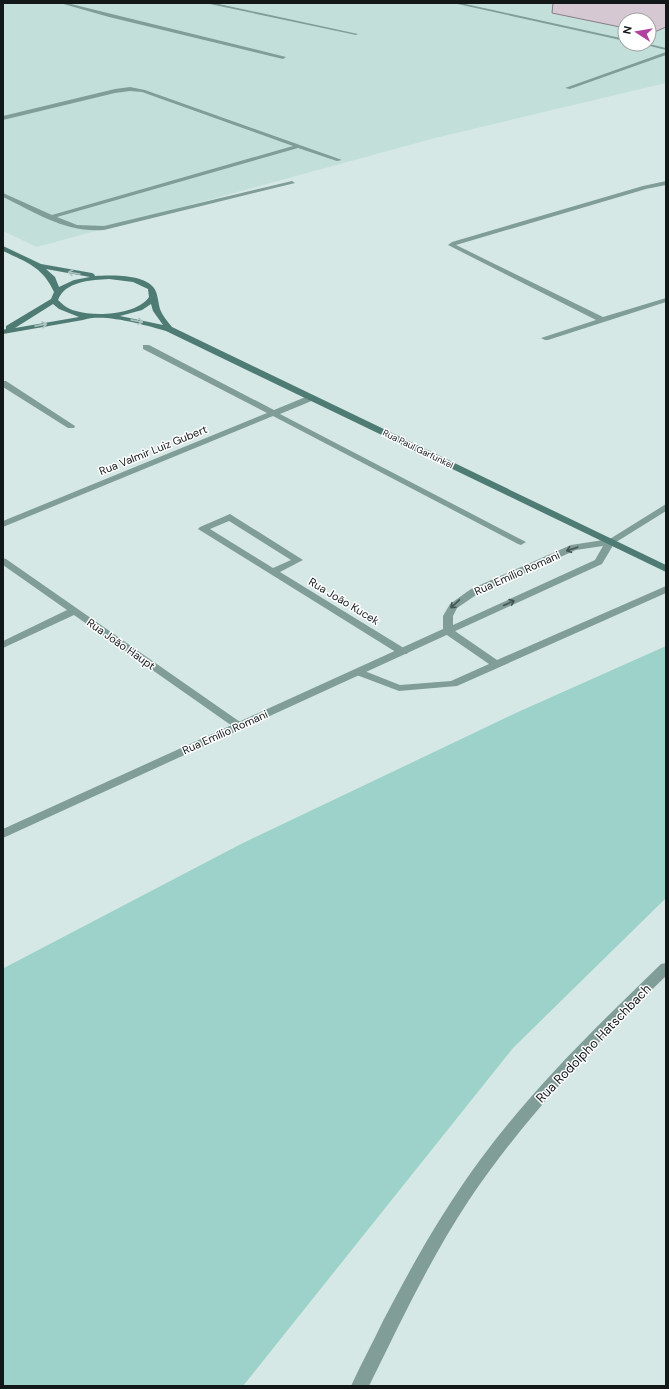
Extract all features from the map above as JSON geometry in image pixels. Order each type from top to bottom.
[{"type":"main road","points":[[3,248],[39,266],[75,273],[138,281],[147,285],[152,291],[157,311],[169,329]]},
{"type":"main road","points":[[39,266],[52,279],[58,292]]},
{"type":"main road","points":[[3,332],[54,300],[58,292],[66,286],[78,281],[109,277]]},
{"type":"main road","points":[[3,332],[91,316],[104,316],[131,312],[149,303],[153,297]]},
{"type":"main road","points":[[54,300],[58,306],[65,311],[91,316]]},
{"type":"main road","name":"Rua Paul Garfunkel","points":[[104,316],[169,329],[666,569]]},
{"type":"street","points":[[62,3],[283,57]]},
{"type":"street","points":[[207,3],[356,34]]},
{"type":"street","points":[[455,3],[617,38]]},
{"type":"street","points":[[224,7],[236,4]]},
{"type":"street","points":[[568,88],[666,53]]},
{"type":"street","points":[[3,118],[114,91],[130,89],[143,91],[339,160]]},
{"type":"street","points":[[51,217],[298,146]]},
{"type":"street","points":[[3,195],[69,226],[87,230],[104,228],[292,183]]},
{"type":"street","points":[[603,320],[451,245],[454,242],[646,186],[666,184]]},
{"type":"street","points":[[545,338],[666,300]]},
{"type":"street","points":[[146,347],[521,542]]},
{"type":"street","points":[[3,383],[71,426]]},
{"type":"street","name":"Rua Valmir Luiz Gubert","points":[[3,524],[311,398]]},
{"type":"street","name":"Rua Emílio Romani","points":[[448,631],[446,620],[450,609],[460,600],[475,591],[574,548],[610,542],[666,506]]},
{"type":"street","name":"Rua João Kucek","points":[[272,572],[298,560],[230,518],[203,529],[272,572],[403,652]]},
{"type":"street","name":"Rua Emílio Romani","points":[[3,834],[599,562],[610,542]]},
{"type":"street","name":"Rua João Haupt","points":[[3,561],[239,726]]},
{"type":"street","points":[[358,672],[399,688],[453,684],[666,589]]},
{"type":"street","points":[[3,645],[74,611]]},
{"type":"street","points":[[448,631],[497,664]]},
{"type":"street","name":"Rua Rodolpho Hatschbach","points":[[360,1386],[406,1292],[433,1244],[464,1194],[515,1127],[564,1069],[666,968]]},
{"type":"shaded area","points":[[3,3],[666,3],[666,83],[435,138],[37,247],[3,231]]},
{"type":"green space","points":[[666,646],[666,898],[513,1048],[243,1386],[3,1386],[4,968],[241,844],[518,712]]},
{"type":"building","points":[[553,3],[666,3],[666,27],[657,31],[657,12],[617,12],[617,26],[552,13]]}]
